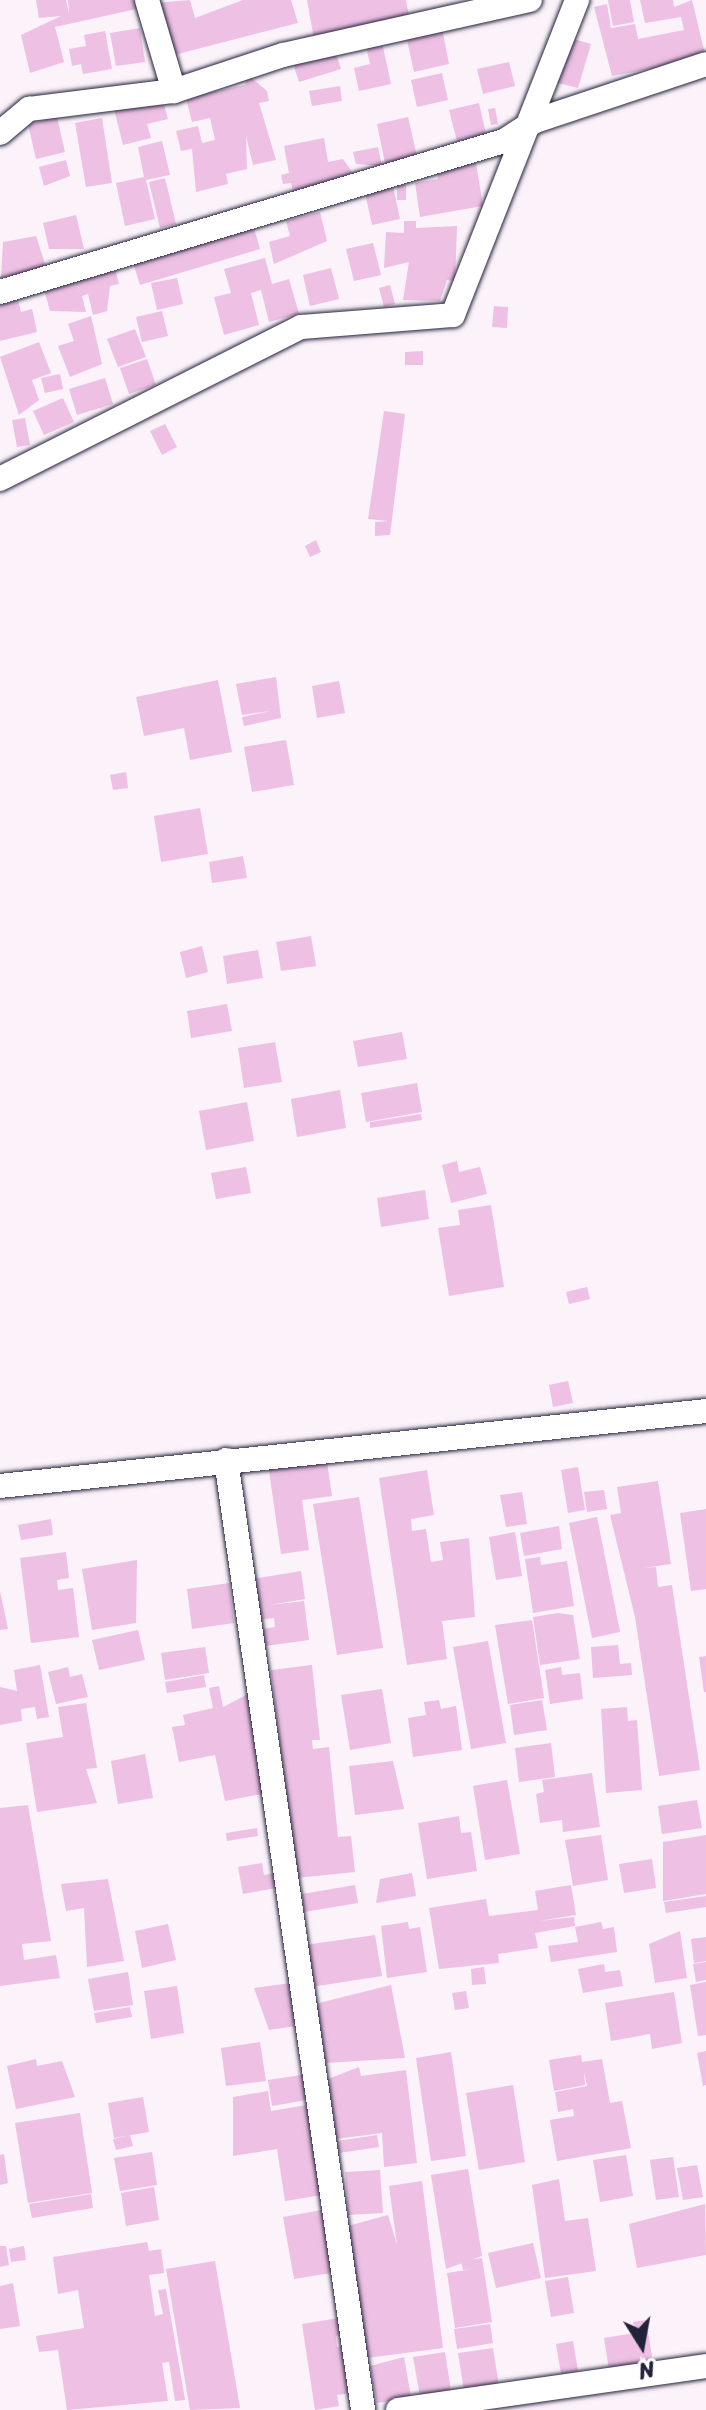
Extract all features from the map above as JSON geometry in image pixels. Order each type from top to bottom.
[{"type":"street","points":[[147,0],[174,91]]},
{"type":"street","points":[[0,133],[29,109],[174,91],[283,55],[530,0]]},
{"type":"street","points":[[0,479],[301,327],[453,315],[535,121],[577,0]]},
{"type":"street","points":[[0,292],[504,141],[535,121],[706,64]]},
{"type":"street","points":[[0,1486],[706,1411]]},
{"type":"street","points":[[226,1460],[363,2410]]},
{"type":"street","points":[[398,2410],[706,2366]]},
{"type":"building","points":[[36,0],[66,0],[69,14],[68,0],[139,0],[141,8],[55,27],[64,62],[30,73],[21,35],[61,16],[39,18]]},
{"type":"building","points":[[190,0],[195,18],[243,0],[291,0],[298,23],[170,56],[155,3]]},
{"type":"building","points":[[307,0],[406,0],[410,21],[314,39]]},
{"type":"building","points":[[608,0],[630,0],[634,22],[613,26]]},
{"type":"building","points":[[640,0],[673,0],[674,7],[692,0],[706,58],[612,76],[594,7],[607,4],[611,28],[635,24],[638,39],[684,30],[681,17],[645,23]]},
{"type":"building","points":[[441,23],[449,64],[414,72],[405,31]]},
{"type":"building","points":[[140,28],[145,62],[116,66],[110,33]]},
{"type":"building","points":[[105,31],[112,69],[83,74],[81,64],[72,66],[69,49],[86,46],[84,35]]},
{"type":"building","points":[[567,37],[591,44],[578,88],[554,82]]},
{"type":"building","points":[[382,42],[391,84],[359,91],[354,68],[370,64],[366,46]]},
{"type":"building","points":[[334,47],[341,69],[299,82],[292,60]]},
{"type":"building","points":[[509,62],[515,86],[483,94],[477,69]]},
{"type":"building","points":[[442,73],[448,100],[417,107],[411,80]]},
{"type":"building","points":[[248,75],[267,91],[269,101],[259,103],[276,160],[253,165],[246,136],[247,169],[226,174],[228,184],[196,192],[192,149],[181,151],[176,131],[198,126],[202,143],[215,140],[210,118],[192,122],[186,98],[245,85]]},
{"type":"building","points":[[340,86],[342,101],[312,106],[309,91]]},
{"type":"building","points":[[162,97],[168,119],[147,124],[151,138],[123,145],[114,109]]},
{"type":"building","points":[[479,103],[486,134],[457,141],[449,110]]},
{"type":"building","points":[[495,108],[498,124],[491,125],[488,109]]},
{"type":"building","points":[[57,117],[65,152],[36,159],[28,124]]},
{"type":"building","points":[[408,117],[418,161],[386,168],[377,124]]},
{"type":"building","points":[[102,118],[112,183],[86,187],[75,123]]},
{"type":"building","points":[[324,138],[328,162],[343,159],[357,179],[293,192],[291,183],[283,184],[281,175],[289,173],[284,146]]},
{"type":"building","points":[[162,141],[170,175],[146,180],[155,219],[125,226],[116,183],[144,177],[138,147]]},
{"type":"building","points":[[378,147],[382,166],[356,164],[353,152]]},
{"type":"building","points":[[66,160],[70,176],[44,186],[39,167]]},
{"type":"building","points":[[476,163],[483,206],[420,217],[415,183],[438,179],[437,170]]},
{"type":"building","points":[[165,178],[176,224],[160,228],[149,182]]},
{"type":"building","points":[[397,185],[406,185],[406,200],[397,200]]},
{"type":"building","points":[[393,186],[400,219],[372,225],[365,193]]},
{"type":"building","points":[[320,212],[327,241],[274,264],[269,242],[290,236],[286,221]]},
{"type":"building","points":[[76,215],[84,249],[49,249],[43,223]]},
{"type":"building","points":[[252,221],[260,249],[140,285],[131,256]]},
{"type":"building","points":[[404,221],[416,221],[416,228],[457,226],[455,281],[447,280],[440,301],[403,300],[409,262],[384,268],[386,232],[404,233]]},
{"type":"building","points":[[36,236],[46,267],[1,278],[3,242]]},
{"type":"building","points":[[373,243],[381,275],[354,281],[346,249]]},
{"type":"building","points":[[265,258],[272,284],[289,279],[299,314],[269,322],[261,290],[251,293],[259,325],[224,335],[214,297],[231,293],[224,269]]},
{"type":"building","points":[[115,268],[119,284],[110,286],[107,311],[93,315],[88,294],[82,296],[86,312],[50,311],[43,286]]},
{"type":"building","points":[[331,268],[339,299],[310,306],[303,275]]},
{"type":"building","points":[[177,278],[183,304],[157,310],[151,283]]},
{"type":"building","points":[[390,285],[395,304],[384,307],[379,288]]},
{"type":"building","points":[[18,300],[21,312],[32,309],[37,332],[0,341],[0,305]]},
{"type":"building","points":[[494,306],[508,307],[507,328],[492,327]]},
{"type":"building","points":[[162,311],[168,336],[142,342],[136,317]]},
{"type":"building","points":[[91,316],[102,364],[70,377],[58,346],[74,341],[68,324]]},
{"type":"building","points":[[135,329],[146,357],[118,367],[107,339]]},
{"type":"building","points":[[39,342],[51,373],[32,380],[39,400],[19,415],[0,357]]},
{"type":"building","points":[[423,351],[423,365],[405,365],[405,352]]},
{"type":"building","points":[[147,359],[156,385],[129,394],[120,368]]},
{"type":"building","points":[[60,374],[63,389],[45,393],[41,378]]},
{"type":"building","points":[[105,378],[113,404],[77,415],[69,389]]},
{"type":"building","points":[[63,398],[74,422],[44,435],[33,411]]},
{"type":"building","points":[[384,411],[405,414],[390,535],[375,536],[375,522],[388,521],[368,519]]},
{"type":"building","points":[[25,418],[30,445],[17,447],[12,420]]},
{"type":"building","points":[[165,424],[177,447],[162,455],[150,431]]},
{"type":"building","points":[[316,540],[321,552],[310,557],[305,546]]},
{"type":"building","points":[[276,677],[281,718],[244,726],[242,717],[271,711],[242,715],[236,684]]},
{"type":"building","points":[[218,680],[232,752],[190,760],[184,728],[144,736],[136,697]]},
{"type":"building","points":[[339,681],[345,713],[317,718],[312,686]]},
{"type":"building","points":[[286,740],[294,785],[252,792],[244,747]]},
{"type":"building","points":[[126,772],[128,788],[113,790],[110,775]]},
{"type":"building","points":[[200,808],[208,854],[161,862],[154,816]]},
{"type":"building","points":[[243,856],[247,878],[212,883],[209,862]]},
{"type":"building","points":[[311,936],[316,966],[281,971],[276,942]]},
{"type":"building","points":[[202,946],[208,972],[186,978],[180,952]]},
{"type":"building","points":[[258,950],[263,978],[227,984],[223,956]]},
{"type":"building","points":[[227,1004],[232,1031],[191,1038],[187,1011]]},
{"type":"building","points":[[402,1032],[407,1059],[358,1067],[353,1041]]},
{"type":"building","points":[[275,1042],[282,1082],[244,1088],[238,1048]]},
{"type":"building","points":[[417,1083],[422,1112],[366,1122],[361,1093]]},
{"type":"building","points":[[340,1090],[346,1128],[297,1137],[291,1099]]},
{"type":"building","points":[[247,1102],[254,1141],[206,1150],[199,1111]]},
{"type":"building","points":[[421,1114],[422,1120],[370,1128],[370,1122]]},
{"type":"building","points":[[457,1161],[459,1172],[480,1167],[487,1194],[451,1203],[442,1165]]},
{"type":"building","points":[[246,1167],[251,1193],[216,1199],[211,1173]]},
{"type":"building","points":[[425,1190],[429,1219],[381,1227],[377,1198]]},
{"type":"building","points":[[491,1205],[504,1287],[449,1296],[438,1228],[460,1225],[458,1210]]},
{"type":"building","points":[[587,1287],[590,1299],[569,1304],[566,1292]]},
{"type":"building","points":[[568,1381],[573,1403],[553,1407],[549,1385]]},
{"type":"building","points":[[326,1455],[332,1496],[302,1500],[309,1550],[281,1554],[268,1464]]},
{"type":"building","points":[[578,1467],[585,1510],[568,1513],[561,1470]]},
{"type":"building","points":[[427,1470],[434,1515],[411,1519],[412,1531],[426,1529],[431,1562],[443,1560],[440,1542],[469,1538],[475,1617],[442,1621],[447,1659],[407,1665],[379,1478]]},
{"type":"building","points":[[658,1481],[671,1564],[644,1568],[656,1567],[658,1587],[672,1585],[700,1770],[659,1776],[635,1617],[610,1515],[621,1513],[617,1487]]},
{"type":"building","points":[[604,1490],[607,1509],[587,1512],[584,1492]]},
{"type":"building","points":[[522,1492],[527,1524],[506,1527],[500,1495]]},
{"type":"building","points":[[359,1497],[383,1648],[337,1655],[313,1504]]},
{"type":"building","points":[[706,1509],[706,1589],[691,1591],[680,1513]]},
{"type":"building","points":[[597,1517],[620,1632],[592,1638],[569,1523]]},
{"type":"building","points":[[51,1519],[53,1535],[21,1540],[18,1525]]},
{"type":"building","points":[[559,1526],[562,1549],[524,1556],[520,1533]]},
{"type":"building","points":[[515,1532],[522,1576],[496,1580],[489,1537]]},
{"type":"building","points":[[66,1552],[69,1578],[57,1580],[58,1590],[73,1588],[79,1637],[31,1643],[20,1558]]},
{"type":"building","points":[[540,1557],[541,1565],[567,1561],[574,1606],[533,1613],[525,1559]]},
{"type":"building","points":[[137,1560],[136,1623],[92,1630],[82,1569]]},
{"type":"building","points":[[301,1571],[305,1599],[269,1605],[304,1601],[309,1640],[265,1646],[263,1629],[275,1627],[274,1618],[260,1620],[253,1579]]},
{"type":"building","points":[[229,1583],[234,1623],[192,1629],[187,1589]]},
{"type":"building","points":[[0,1591],[8,1629],[0,1630]]},
{"type":"building","points":[[558,1613],[573,1615],[580,1659],[540,1665],[533,1617]]},
{"type":"building","points":[[532,1620],[544,1698],[508,1704],[495,1625]]},
{"type":"building","points":[[138,1630],[145,1660],[99,1670],[92,1640]]},
{"type":"building","points":[[488,1641],[506,1743],[471,1749],[453,1647]]},
{"type":"building","points":[[618,1645],[620,1664],[631,1663],[632,1675],[593,1678],[591,1647]]},
{"type":"building","points":[[205,1647],[209,1673],[165,1680],[161,1653]]},
{"type":"building","points":[[706,1656],[706,1692],[704,1692],[699,1657]]},
{"type":"building","points":[[40,1665],[49,1717],[37,1719],[35,1707],[21,1709],[22,1721],[0,1725],[0,1687],[17,1691],[14,1670]]},
{"type":"building","points":[[312,1665],[320,1740],[312,1740],[313,1749],[329,1747],[338,1837],[351,1836],[355,1872],[296,1878],[271,1670]]},
{"type":"building","points":[[68,1667],[70,1677],[82,1674],[88,1697],[56,1704],[48,1672]]},
{"type":"building","points":[[561,1667],[562,1675],[580,1673],[583,1699],[550,1704],[545,1670]]},
{"type":"building","points":[[204,1675],[206,1687],[167,1693],[165,1682]]},
{"type":"building","points":[[219,1686],[223,1707],[252,1692],[272,1792],[225,1801],[215,1755],[179,1762],[172,1727],[185,1725],[183,1715],[213,1708],[209,1688]]},
{"type":"building","points":[[382,1689],[391,1743],[350,1750],[341,1695]]},
{"type":"building","points":[[439,1700],[441,1709],[456,1706],[462,1750],[413,1757],[408,1718],[426,1715],[424,1702]]},
{"type":"building","points":[[542,1700],[547,1730],[514,1735],[510,1705]]},
{"type":"building","points":[[86,1703],[97,1768],[86,1769],[97,1803],[37,1812],[26,1743],[63,1737],[58,1707]]},
{"type":"building","points":[[627,1707],[628,1721],[637,1720],[642,1790],[606,1793],[601,1709]]},
{"type":"building","points":[[551,1743],[555,1777],[519,1782],[515,1748]]},
{"type":"building","points":[[145,1754],[153,1798],[118,1804],[111,1761]]},
{"type":"building","points":[[393,1761],[404,1809],[355,1815],[349,1766]]},
{"type":"building","points":[[592,1773],[600,1827],[563,1832],[562,1820],[540,1823],[536,1794],[544,1792],[542,1780]]},
{"type":"building","points":[[507,1780],[520,1854],[485,1860],[473,1786]]},
{"type":"building","points":[[697,1800],[702,1828],[662,1834],[658,1806]]},
{"type":"building","points":[[28,1805],[51,1941],[22,1944],[24,1960],[56,1955],[60,1978],[0,1986],[0,1808]]},
{"type":"building","points":[[459,1816],[461,1833],[471,1832],[477,1871],[427,1879],[418,1823]]},
{"type":"building","points":[[257,1828],[258,1836],[227,1841],[226,1833]]},
{"type":"building","points":[[601,1835],[608,1880],[573,1886],[565,1840]]},
{"type":"building","points":[[706,1835],[706,1894],[663,1901],[663,1842]]},
{"type":"building","points":[[652,1859],[656,1888],[624,1893],[619,1864]]},
{"type":"building","points":[[262,1863],[264,1875],[278,1872],[281,1887],[243,1894],[238,1867]]},
{"type":"building","points":[[412,1873],[416,1896],[376,1903],[380,1879]]},
{"type":"building","points":[[108,1879],[124,1961],[87,1967],[84,1908],[66,1911],[61,1884]]},
{"type":"building","points":[[355,1885],[358,1903],[304,1912],[302,1894]]},
{"type":"building","points":[[571,1885],[576,1915],[539,1921],[574,1917],[575,1926],[535,1933],[538,1948],[498,1954],[499,1963],[439,1969],[429,1908],[486,1899],[489,1916],[538,1910],[535,1891]]},
{"type":"building","points":[[706,1896],[706,1907],[666,1913],[664,1902]]},
{"type":"building","points":[[408,1922],[409,1929],[420,1927],[427,1972],[387,1978],[381,1926]]},
{"type":"building","points":[[601,1922],[603,1929],[614,1927],[617,1952],[551,1962],[548,1946],[578,1942],[575,1927]]},
{"type":"building","points":[[168,1924],[176,1960],[142,1968],[135,1931]]},
{"type":"building","points":[[680,1931],[687,1978],[655,1983],[649,1944]]},
{"type":"building","points":[[375,1935],[382,1976],[311,1987],[305,1945]]},
{"type":"building","points":[[706,1937],[706,1961],[694,1963],[691,1939]]},
{"type":"building","points":[[706,1962],[706,1980],[696,1982],[693,1964]]},
{"type":"building","points":[[604,1964],[605,1972],[620,1970],[623,1986],[583,1993],[578,1969]]},
{"type":"building","points":[[484,1967],[486,1984],[472,1985],[471,1969]]},
{"type":"building","points":[[128,1972],[133,2005],[94,2011],[88,1979]]},
{"type":"building","points":[[706,1982],[706,2035],[698,2036],[690,1985]]},
{"type":"building","points":[[291,1983],[304,2025],[269,2030],[254,1988]]},
{"type":"building","points":[[391,1985],[405,2058],[326,2063],[315,2004]]},
{"type":"building","points":[[177,1986],[184,2033],[151,2039],[144,1991]]},
{"type":"building","points":[[466,1991],[469,2008],[455,2010],[452,1993]]},
{"type":"building","points":[[674,1992],[682,2043],[652,2049],[650,2034],[611,2041],[605,2003]]},
{"type":"building","points":[[130,2007],[132,2017],[96,2023],[94,2013]]},
{"type":"building","points":[[260,2042],[266,2081],[226,2086],[221,2048]]},
{"type":"building","points":[[706,2051],[706,2085],[703,2086],[697,2053]]},
{"type":"building","points":[[451,2052],[466,2156],[431,2161],[416,2058]]},
{"type":"building","points":[[581,2055],[582,2062],[602,2059],[610,2103],[622,2101],[631,2148],[557,2161],[550,2120],[574,2116],[573,2109],[558,2112],[555,2092],[587,2086],[584,2072],[585,2085],[554,2091],[549,2060]]},
{"type":"building","points":[[36,2059],[37,2066],[62,2061],[75,2097],[16,2109],[7,2066]]},
{"type":"building","points":[[359,2067],[361,2076],[406,2070],[417,2163],[384,2167],[382,2133],[336,2139],[328,2079]]},
{"type":"building","points":[[307,2074],[312,2099],[272,2106],[268,2080]]},
{"type":"building","points":[[513,2085],[525,2162],[479,2170],[466,2093]]},
{"type":"building","points":[[268,2091],[271,2111],[313,2104],[328,2194],[285,2201],[277,2149],[233,2156],[233,2097]]},
{"type":"building","points":[[143,2097],[149,2132],[114,2138],[108,2103]]},
{"type":"building","points":[[80,2113],[92,2193],[28,2203],[15,2123]]},
{"type":"building","points":[[130,2135],[133,2146],[116,2150],[113,2139]]},
{"type":"building","points":[[377,2135],[379,2147],[339,2153],[337,2141]]},
{"type":"building","points":[[152,2152],[157,2185],[120,2191],[114,2158]]},
{"type":"building","points":[[4,2154],[8,2183],[0,2185],[0,2155]]},
{"type":"building","points":[[626,2155],[633,2196],[600,2202],[593,2160]]},
{"type":"building","points":[[673,2157],[679,2197],[656,2200],[650,2160]]},
{"type":"building","points":[[697,2165],[703,2197],[683,2200],[677,2168]]},
{"type":"building","points":[[468,2169],[482,2256],[446,2269],[431,2175]]},
{"type":"building","points":[[380,2170],[383,2213],[348,2215],[345,2172]]},
{"type":"building","points":[[559,2179],[565,2221],[588,2218],[596,2271],[545,2278],[532,2185]]},
{"type":"building","points":[[422,2181],[443,2348],[367,2358],[348,2226],[388,2215],[397,2245],[389,2186]]},
{"type":"building","points":[[154,2187],[159,2220],[126,2226],[121,2193]]},
{"type":"building","points":[[91,2194],[93,2208],[32,2218],[29,2204]]},
{"type":"building","points":[[705,2204],[706,2255],[637,2268],[629,2224]]},
{"type":"building","points":[[327,2209],[337,2272],[294,2279],[283,2217]]},
{"type":"building","points":[[147,2242],[149,2251],[161,2249],[164,2273],[149,2275],[155,2316],[163,2314],[158,2290],[166,2289],[185,2400],[175,2401],[169,2362],[162,2363],[168,2401],[67,2410],[58,2350],[39,2352],[36,2336],[84,2328],[78,2290],[58,2294],[53,2257]]},
{"type":"building","points":[[533,2243],[541,2278],[496,2288],[488,2253]]},
{"type":"building","points":[[0,2246],[6,2246],[9,2265],[0,2267]]},
{"type":"building","points":[[24,2246],[26,2260],[11,2262],[9,2249]]},
{"type":"building","points":[[482,2258],[492,2322],[455,2328],[447,2273],[473,2269],[463,2270],[461,2261]]},
{"type":"building","points":[[215,2261],[240,2408],[190,2410],[166,2269]]},
{"type":"building","points":[[568,2277],[574,2313],[551,2317],[545,2281]]},
{"type":"building","points":[[13,2283],[20,2326],[0,2329],[0,2286]]},
{"type":"building","points":[[345,2317],[348,2334],[336,2336],[337,2347],[350,2345],[357,2392],[337,2395],[339,2406],[315,2410],[302,2324]]},
{"type":"building","points":[[646,2320],[653,2362],[609,2370],[604,2338],[635,2333],[633,2322]]},
{"type":"building","points":[[490,2324],[493,2343],[457,2349],[454,2329]]},
{"type":"building","points":[[573,2341],[578,2371],[561,2374],[556,2344]]},
{"type":"building","points":[[493,2348],[499,2386],[464,2391],[458,2353]]},
{"type":"building","points":[[445,2352],[451,2391],[420,2396],[413,2357]]},
{"type":"building","points":[[404,2357],[411,2397],[377,2403],[370,2366]]}]
